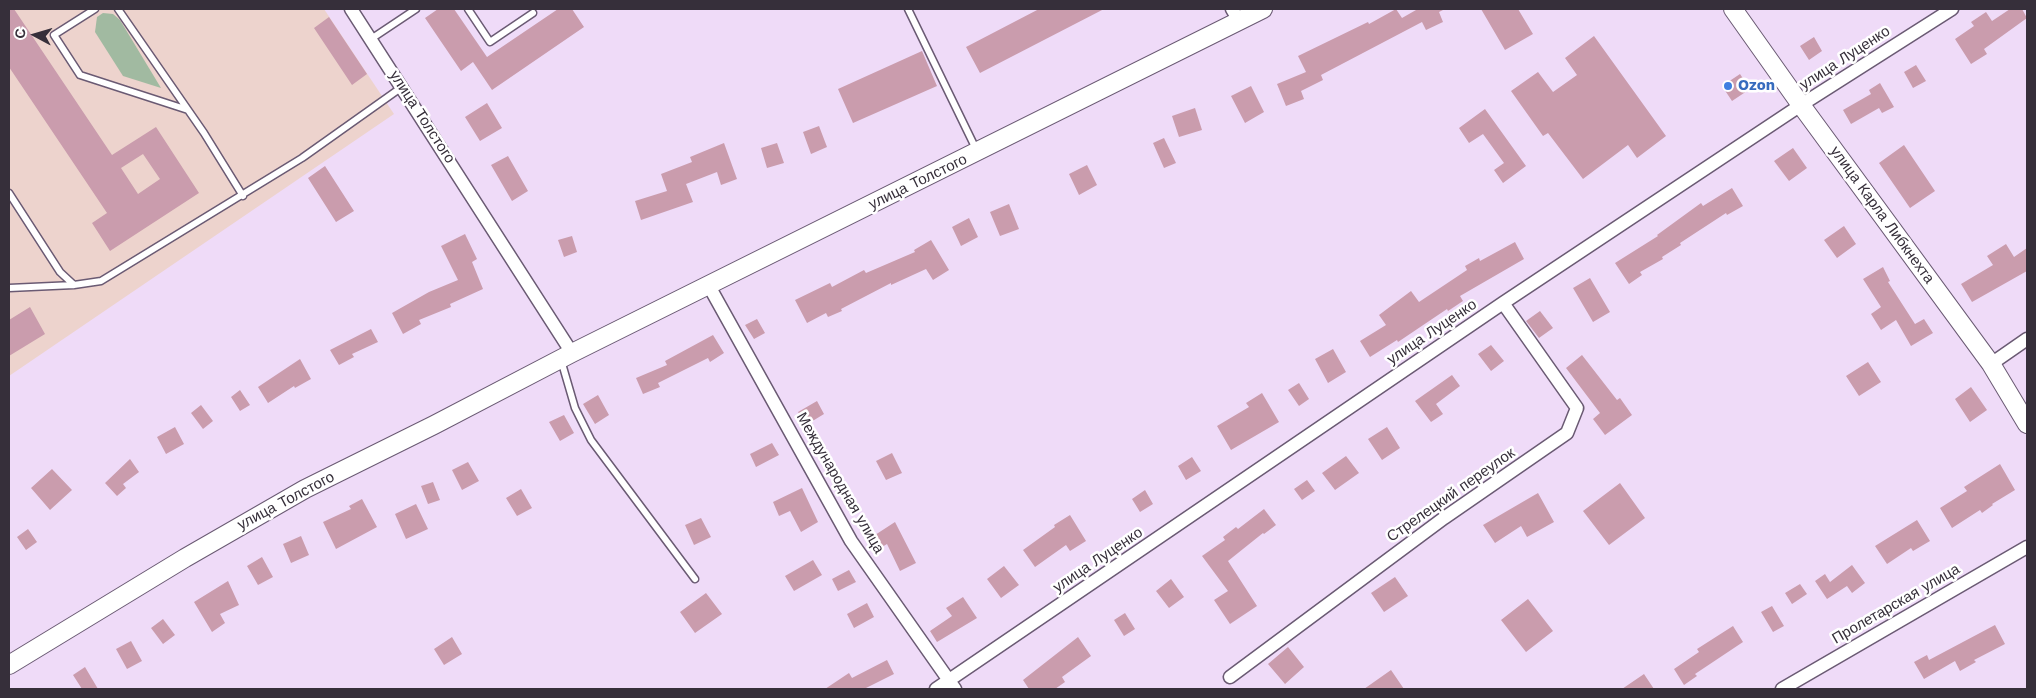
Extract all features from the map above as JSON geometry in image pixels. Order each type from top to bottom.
[{"type":"main road","name":"улица Толстого","points":[[9,665],[267,510],[566,356],[978,153],[1236,15],[1263,9]]},
{"type":"main road","name":"улица Карла Либкнехта","points":[[1733,9],[1991,364],[2027,424]]},
{"type":"street","name":"улица Толстого","points":[[351,9],[402,87],[566,356]]},
{"type":"street","name":"улица Луценко","points":[[936,689],[952,685],[1503,303],[1801,105],[1952,9]]},
{"type":"street","name":"Международная улица","points":[[709,286],[851,540],[952,685]]},
{"type":"street","name":"Стрелецкий переулок","points":[[1230,677],[1444,518],[1567,433],[1577,408],[1503,303]]},
{"type":"street","points":[[1991,364],[2027,339]]},
{"type":"street","name":"Пролетарская улица","points":[[1782,689],[2027,547]]},
{"type":"lane","points":[[95,9],[54,35],[80,75],[188,110]]},
{"type":"lane","points":[[118,9],[188,110],[243,196]]},
{"type":"lane","points":[[371,39],[416,9]]},
{"type":"lane","points":[[468,9],[490,42],[533,13]]},
{"type":"lane","points":[[908,9],[978,153]]},
{"type":"lane","points":[[9,288],[74,285],[101,281],[243,196],[302,158],[402,87]]},
{"type":"lane","points":[[9,193],[60,272],[74,285]]},
{"type":"lane","points":[[566,356],[575,408],[591,440],[695,579]]},
{"type":"shaded area","points":[[9,9],[324,9],[394,114],[9,376]]},
{"type":"green space","points":[[103,13],[113,14],[120,20],[161,88],[123,76],[95,32],[97,17]]},
{"type":"building","points":[[9,9],[14,9],[112,155],[156,127],[199,193],[110,251],[92,223],[107,213],[9,67]],"holes":[[[143,154],[160,179],[138,194],[121,168]]]},
{"type":"building","points":[[438,9],[454,9],[487,57],[558,9],[572,9],[584,27],[492,90],[473,62],[461,71],[425,18]]},
{"type":"building","points":[[1039,9],[1104,9],[980,73],[966,47]]},
{"type":"building","points":[[1396,9],[1402,18],[1415,9],[1445,9],[1439,12],[1443,22],[1426,30],[1422,22],[1321,75],[1323,80],[1301,91],[1304,99],[1286,106],[1277,84],[1306,72],[1298,56],[1368,22],[1369,24]]},
{"type":"building","points":[[1481,9],[1518,9],[1533,34],[1505,50]]},
{"type":"building","points":[[2010,9],[2022,9],[2027,18],[1984,49],[1987,54],[1971,64],[1955,39],[1974,26],[1971,22],[1986,12],[1992,21]]},
{"type":"building","points":[[329,17],[367,74],[352,85],[314,28]]},
{"type":"building","points":[[1594,36],[1666,136],[1637,158],[1628,145],[1583,179],[1548,133],[1543,136],[1511,91],[1538,72],[1553,92],[1577,75],[1565,58]]},
{"type":"building","points":[[1814,37],[1822,51],[1809,60],[1800,46]]},
{"type":"building","points":[[922,51],[937,86],[853,123],[838,89]]},
{"type":"building","points":[[1916,65],[1926,81],[1913,88],[1904,72]]},
{"type":"building","points":[[1740,74],[1750,89],[1732,101],[1722,86]]},
{"type":"building","points":[[1880,83],[1894,107],[1882,113],[1879,108],[1851,124],[1843,110],[1871,94],[1869,90]]},
{"type":"building","points":[[1251,86],[1264,112],[1245,123],[1231,96]]},
{"type":"building","points":[[487,103],[502,128],[480,141],[465,117]]},
{"type":"building","points":[[1195,108],[1202,130],[1179,137],[1172,116]]},
{"type":"building","points":[[1485,109],[1526,166],[1503,183],[1494,170],[1504,163],[1483,134],[1469,143],[1459,128]]},
{"type":"building","points":[[819,126],[827,147],[811,154],[803,132]]},
{"type":"building","points":[[1164,138],[1176,163],[1164,168],[1153,143]]},
{"type":"building","points":[[724,143],[737,179],[721,185],[717,172],[686,184],[693,202],[641,220],[635,201],[667,191],[661,174],[692,162],[690,157]]},
{"type":"building","points":[[777,143],[784,163],[767,168],[761,148]]},
{"type":"building","points":[[1904,145],[1935,191],[1910,208],[1879,163]]},
{"type":"building","points":[[1793,148],[1807,168],[1789,181],[1774,161]]},
{"type":"building","points":[[508,156],[528,191],[512,201],[491,165]]},
{"type":"building","points":[[1087,165],[1097,185],[1079,195],[1069,174]]},
{"type":"building","points":[[325,166],[354,211],[336,222],[308,178]]},
{"type":"building","points":[[1732,188],[1743,206],[1727,215],[1726,213],[1680,243],[1681,245],[1662,257],[1663,259],[1640,272],[1642,275],[1629,284],[1615,263],[1658,236],[1701,203],[1703,206]]},
{"type":"building","points":[[1009,204],[1019,229],[1000,236],[990,212]]},
{"type":"building","points":[[969,218],[978,237],[961,246],[952,227]]},
{"type":"building","points":[[1844,226],[1856,244],[1837,258],[1824,240]]},
{"type":"building","points":[[465,234],[477,259],[472,262],[483,289],[450,304],[451,307],[419,320],[421,324],[403,334],[392,313],[429,292],[458,280],[441,246]]},
{"type":"building","points":[[572,236],[577,252],[564,257],[558,240]]},
{"type":"building","points":[[931,240],[949,270],[933,280],[926,269],[891,285],[891,283],[841,309],[842,311],[828,317],[826,313],[807,323],[795,300],[830,283],[832,287],[864,270],[866,273],[915,252],[914,250]]},
{"type":"building","points":[[1515,242],[1524,259],[1460,296],[1463,301],[1448,311],[1447,309],[1398,342],[1397,340],[1370,357],[1360,341],[1386,325],[1379,315],[1411,291],[1419,302],[1467,270],[1465,266],[1479,258],[1480,261]]},
{"type":"building","points":[[2006,244],[2014,257],[2027,248],[2027,271],[1972,302],[1961,284],[1993,265],[1987,256]]},
{"type":"building","points":[[1883,267],[1890,281],[1888,282],[1915,324],[1924,319],[1933,333],[1911,346],[1896,320],[1881,330],[1871,314],[1881,307],[1863,279]]},
{"type":"building","points":[[1590,278],[1610,312],[1593,322],[1573,288]]},
{"type":"building","points":[[30,307],[45,334],[9,356],[9,320]]},
{"type":"building","points":[[1540,311],[1553,328],[1539,338],[1526,321]]},
{"type":"building","points":[[757,319],[765,333],[754,339],[745,325]]},
{"type":"building","points":[[371,329],[378,342],[352,354],[354,357],[339,365],[330,350]]},
{"type":"building","points":[[713,335],[724,353],[710,362],[708,358],[658,383],[660,387],[643,394],[636,378],[667,365],[665,361]]},
{"type":"building","points":[[1491,345],[1504,361],[1491,371],[1478,354]]},
{"type":"building","points":[[1333,349],[1346,372],[1328,383],[1315,359]]},
{"type":"building","points":[[1582,355],[1617,400],[1620,398],[1632,415],[1605,435],[1593,419],[1600,413],[1566,368]]},
{"type":"building","points":[[300,359],[311,379],[295,388],[294,386],[268,403],[258,387]]},
{"type":"building","points":[[1868,362],[1881,382],[1859,396],[1846,376]]},
{"type":"building","points":[[1452,375],[1460,386],[1436,404],[1443,414],[1431,422],[1415,401]]},
{"type":"building","points":[[1299,383],[1309,399],[1299,406],[1288,390]]},
{"type":"building","points":[[1971,387],[1987,410],[1970,422],[1955,399]]},
{"type":"building","points":[[240,390],[250,405],[240,411],[231,397]]},
{"type":"building","points":[[1262,393],[1279,422],[1231,450],[1217,426],[1249,407],[1246,403]]},
{"type":"building","points":[[598,395],[609,415],[595,424],[583,404]]},
{"type":"building","points":[[817,401],[824,414],[806,425],[798,412]]},
{"type":"building","points":[[201,405],[213,421],[203,429],[191,413]]},
{"type":"building","points":[[564,415],[574,433],[560,441],[549,422]]},
{"type":"building","points":[[175,427],[184,444],[166,454],[157,437]]},
{"type":"building","points":[[1387,427],[1400,448],[1382,460],[1368,439]]},
{"type":"building","points":[[772,443],[779,455],[756,467],[750,454]]},
{"type":"building","points":[[892,453],[902,473],[886,480],[876,461]]},
{"type":"building","points":[[1346,456],[1359,473],[1335,490],[1322,473]]},
{"type":"building","points":[[1192,457],[1201,471],[1186,480],[1178,466]]},
{"type":"building","points":[[130,459],[139,472],[123,484],[126,488],[117,496],[105,483]]},
{"type":"building","points":[[468,462],[479,481],[462,490],[452,470]]},
{"type":"building","points":[[2000,464],[2015,490],[1992,504],[1982,513],[1980,510],[1952,528],[1940,508],[1967,491],[1964,487]]},
{"type":"building","points":[[52,469],[72,490],[50,510],[31,488]]},
{"type":"building","points":[[1307,480],[1315,491],[1302,500],[1294,489]]},
{"type":"building","points":[[433,482],[440,500],[428,504],[421,486]]},
{"type":"building","points":[[1620,483],[1645,518],[1609,545],[1583,511]]},
{"type":"building","points":[[802,488],[818,522],[801,532],[790,511],[779,516],[773,502]]},
{"type":"building","points":[[521,489],[532,508],[517,516],[506,498]]},
{"type":"building","points":[[1145,490],[1153,504],[1140,512],[1132,499]]},
{"type":"building","points":[[1538,493],[1554,522],[1527,537],[1521,526],[1495,543],[1483,525]]},
{"type":"building","points":[[362,499],[377,527],[336,549],[323,522],[351,509],[349,506]]},
{"type":"building","points":[[416,504],[428,529],[406,539],[395,514]]},
{"type":"building","points":[[1264,509],[1276,525],[1228,561],[1257,606],[1230,624],[1214,600],[1228,591],[1202,556],[1225,540],[1223,537],[1236,527],[1238,529]]},
{"type":"building","points":[[1070,515],[1086,541],[1070,551],[1066,545],[1035,567],[1023,550],[1055,527],[1054,525]]},
{"type":"building","points":[[701,518],[711,537],[694,545],[685,525]]},
{"type":"building","points":[[1917,520],[1930,541],[1913,551],[1911,548],[1887,564],[1875,546]]},
{"type":"building","points":[[895,522],[916,563],[900,571],[887,544],[882,547],[875,535]]},
{"type":"building","points":[[28,529],[37,542],[26,550],[17,537]]},
{"type":"building","points":[[301,536],[309,555],[291,563],[283,544]]},
{"type":"building","points":[[262,557],[273,577],[258,585],[247,566]]},
{"type":"building","points":[[813,560],[822,575],[794,591],[785,576]]},
{"type":"building","points":[[1852,565],[1865,583],[1852,593],[1847,586],[1827,599],[1815,581],[1825,574],[1830,582]]},
{"type":"building","points":[[1004,566],[1019,585],[1001,598],[987,579]]},
{"type":"building","points":[[849,570],[856,582],[838,591],[832,579]]},
{"type":"building","points":[[1395,577],[1408,596],[1384,612],[1371,593]]},
{"type":"building","points":[[1171,579],[1184,597],[1169,608],[1156,591]]},
{"type":"building","points":[[228,581],[239,605],[220,614],[225,623],[212,632],[194,602]]},
{"type":"building","points":[[1800,584],[1807,594],[1792,604],[1785,593]]},
{"type":"building","points":[[706,593],[722,614],[695,633],[680,612]]},
{"type":"building","points":[[963,597],[977,618],[937,642],[930,631],[952,616],[946,608]]},
{"type":"building","points":[[1528,599],[1553,631],[1526,652],[1501,620]]},
{"type":"building","points":[[867,603],[874,617],[854,628],[847,614]]},
{"type":"building","points":[[1772,606],[1784,626],[1773,632],[1761,612]]},
{"type":"building","points":[[1125,613],[1135,629],[1124,636],[1114,620]]},
{"type":"building","points":[[163,619],[175,635],[163,644],[151,628]]},
{"type":"building","points":[[1995,625],[2005,644],[1974,660],[1976,662],[1960,671],[1955,661],[1924,679],[1914,662],[1927,655],[1929,660]]},
{"type":"building","points":[[1733,626],[1743,642],[1695,674],[1697,676],[1684,685],[1674,669],[1699,652],[1697,649]]},
{"type":"building","points":[[452,637],[462,654],[444,665],[434,649]]},
{"type":"building","points":[[1078,637],[1091,656],[1062,677],[1065,682],[1055,689],[1029,689],[1023,680]]},
{"type":"building","points":[[131,641],[142,661],[127,669],[116,649]]},
{"type":"building","points":[[1288,647],[1304,667],[1285,684],[1268,664]]},
{"type":"building","points":[[887,660],[894,674],[864,689],[825,689],[849,673],[852,678]]},
{"type":"building","points":[[85,667],[98,689],[82,689],[73,675]]},
{"type":"building","points":[[1391,670],[1404,689],[1364,689]]},
{"type":"building","points":[[1644,674],[1654,689],[1622,689]]},
{"type":"place","name":"Ozon","points":[[1728,86]]}]
